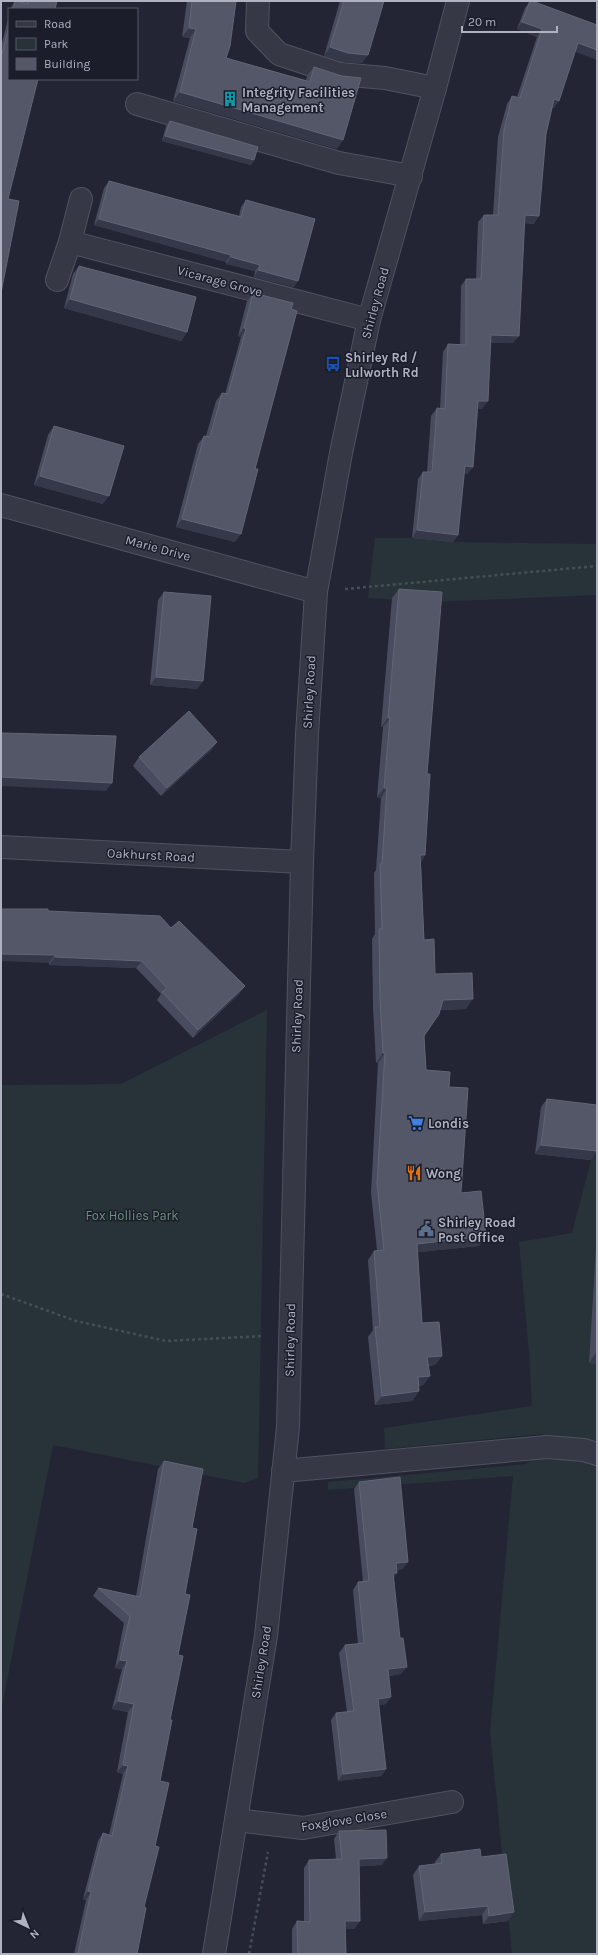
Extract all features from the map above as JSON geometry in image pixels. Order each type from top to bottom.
[{"type":"street","points":[[258,1],[258,31],[279,54],[339,74],[385,78],[436,88]]},
{"type":"street","name":"Shirley Road","points":[[214,1954],[266,1636],[288,1427],[302,862],[307,734],[316,592],[341,453],[369,320],[436,88],[458,1]]},
{"type":"street","points":[[137,104],[339,163],[411,176]]},
{"type":"street","points":[[57,280],[70,242],[81,199]]},
{"type":"street","name":"Vicarage Grove","points":[[70,242],[369,320]]},
{"type":"street","name":"Marie Drive","points":[[1,505],[316,592]]},
{"type":"street","name":"Oakhurst Road","points":[[1,847],[302,862]]},
{"type":"street","points":[[283,1471],[547,1447],[584,1450],[597,1454]]},
{"type":"street","name":"Foxglove Close","points":[[236,1820],[303,1828],[452,1802]]},
{"type":"path","points":[[316,592],[597,566]]},
{"type":"path","points":[[1,1294],[76,1321],[166,1340],[263,1335]]},
{"type":"path","points":[[249,1954],[273,1824]]},
{"type":"green space","points":[[375,536],[376,538],[412,538],[453,542],[597,544],[597,595],[435,602],[368,598]]},
{"type":"green space","name":"Fox Hollies Park","points":[[267,1010],[258,1478],[244,1483],[53,1445],[1,1712],[1,1085],[121,1084]]},
{"type":"green space","points":[[597,1110],[597,1954],[512,1954],[490,1732],[513,1476],[328,1490],[328,1482],[526,1464],[547,1447],[542,1434],[385,1449],[384,1428],[532,1406],[519,1242],[572,1233],[591,1160]]},
{"type":"building","points":[[15,1],[28,4],[27,1],[57,1],[55,8],[13,8]]},
{"type":"building","points":[[192,1],[236,1],[230,46],[226,58],[310,82],[314,67],[342,76],[361,78],[343,140],[180,92],[196,29],[189,28]]},
{"type":"building","points":[[344,1],[384,1],[368,55],[348,53],[330,47]]},
{"type":"building","points":[[530,1],[597,25],[597,50],[578,43],[559,101],[554,99],[546,134],[539,216],[525,215],[519,336],[491,335],[488,401],[478,401],[473,467],[465,466],[458,535],[417,530],[423,472],[432,472],[437,408],[445,409],[448,344],[466,345],[466,279],[481,279],[484,215],[498,215],[504,130],[512,96],[520,98],[542,29],[522,22]]},
{"type":"building","points":[[8,30],[8,80],[38,80],[8,199],[19,201],[1,293],[1,58]]},
{"type":"building","points":[[170,121],[258,147],[254,160],[165,136]]},
{"type":"building","points":[[109,181],[241,217],[246,200],[315,219],[298,281],[258,270],[260,265],[231,257],[231,255],[99,219]]},
{"type":"building","points":[[79,266],[196,297],[187,332],[70,299]]},
{"type":"building","points":[[253,293],[293,303],[291,309],[297,311],[255,469],[258,469],[241,534],[182,519],[204,436],[210,437],[222,393],[228,394],[246,329],[244,328]]},
{"type":"building","points":[[54,426],[124,446],[109,496],[40,476]]},
{"type":"building","points":[[399,589],[442,592],[427,774],[430,774],[425,855],[420,855],[424,940],[434,939],[435,974],[472,973],[473,999],[443,1000],[439,1014],[424,1036],[426,1070],[450,1072],[449,1087],[468,1088],[461,1193],[481,1191],[486,1236],[417,1244],[422,1323],[439,1322],[442,1356],[427,1357],[430,1376],[418,1377],[419,1391],[382,1396],[375,1327],[380,1327],[374,1251],[384,1250],[377,1183],[385,1053],[383,1053],[380,998],[379,929],[382,929],[380,864],[382,864],[387,788],[384,788],[390,718],[388,718]]},
{"type":"building","points":[[164,592],[211,596],[203,681],[156,677]]},
{"type":"building","points":[[189,711],[217,742],[167,788],[139,757]]},
{"type":"building","points":[[1,733],[116,736],[112,783],[1,777]]},
{"type":"building","points":[[1,909],[48,909],[48,911],[160,916],[171,928],[179,921],[245,986],[198,1030],[162,992],[167,988],[142,961],[55,957],[55,955],[1,954]]},
{"type":"building","points":[[547,1099],[597,1105],[597,1151],[541,1145]]},
{"type":"building","points":[[164,1461],[203,1469],[192,1528],[197,1529],[185,1594],[190,1595],[178,1655],[183,1656],[170,1720],[172,1720],[160,1781],[169,1783],[155,1846],[159,1847],[144,1907],[146,1908],[137,1954],[78,1954],[91,1892],[88,1891],[103,1833],[112,1836],[128,1766],[123,1765],[134,1704],[118,1701],[127,1661],[120,1660],[130,1616],[98,1588],[140,1597]]},
{"type":"building","points":[[400,1477],[408,1562],[396,1563],[397,1573],[393,1573],[400,1638],[403,1638],[407,1667],[388,1669],[391,1697],[378,1699],[386,1769],[343,1774],[336,1713],[354,1711],[345,1645],[364,1643],[358,1582],[369,1581],[359,1482]]},
{"type":"building","points":[[386,1830],[387,1858],[359,1859],[360,1921],[345,1921],[346,1954],[298,1954],[297,1921],[310,1922],[309,1860],[342,1859],[339,1831]]},
{"type":"building","points":[[480,1849],[481,1857],[506,1854],[514,1912],[489,1916],[488,1906],[425,1912],[419,1866],[442,1863],[441,1854]]},
{"type":"place","name":"Integrity Facilities Management","points":[[230,99]]},
{"type":"place","name":"Shirley Rd / Lulworth Rd","points":[[333,364]]},
{"type":"place","name":"Londis","points":[[416,1123]]},
{"type":"place","name":"Wong","points":[[414,1173]]},
{"type":"place","name":"Shirley Road Post Office","points":[[426,1229]]}]
